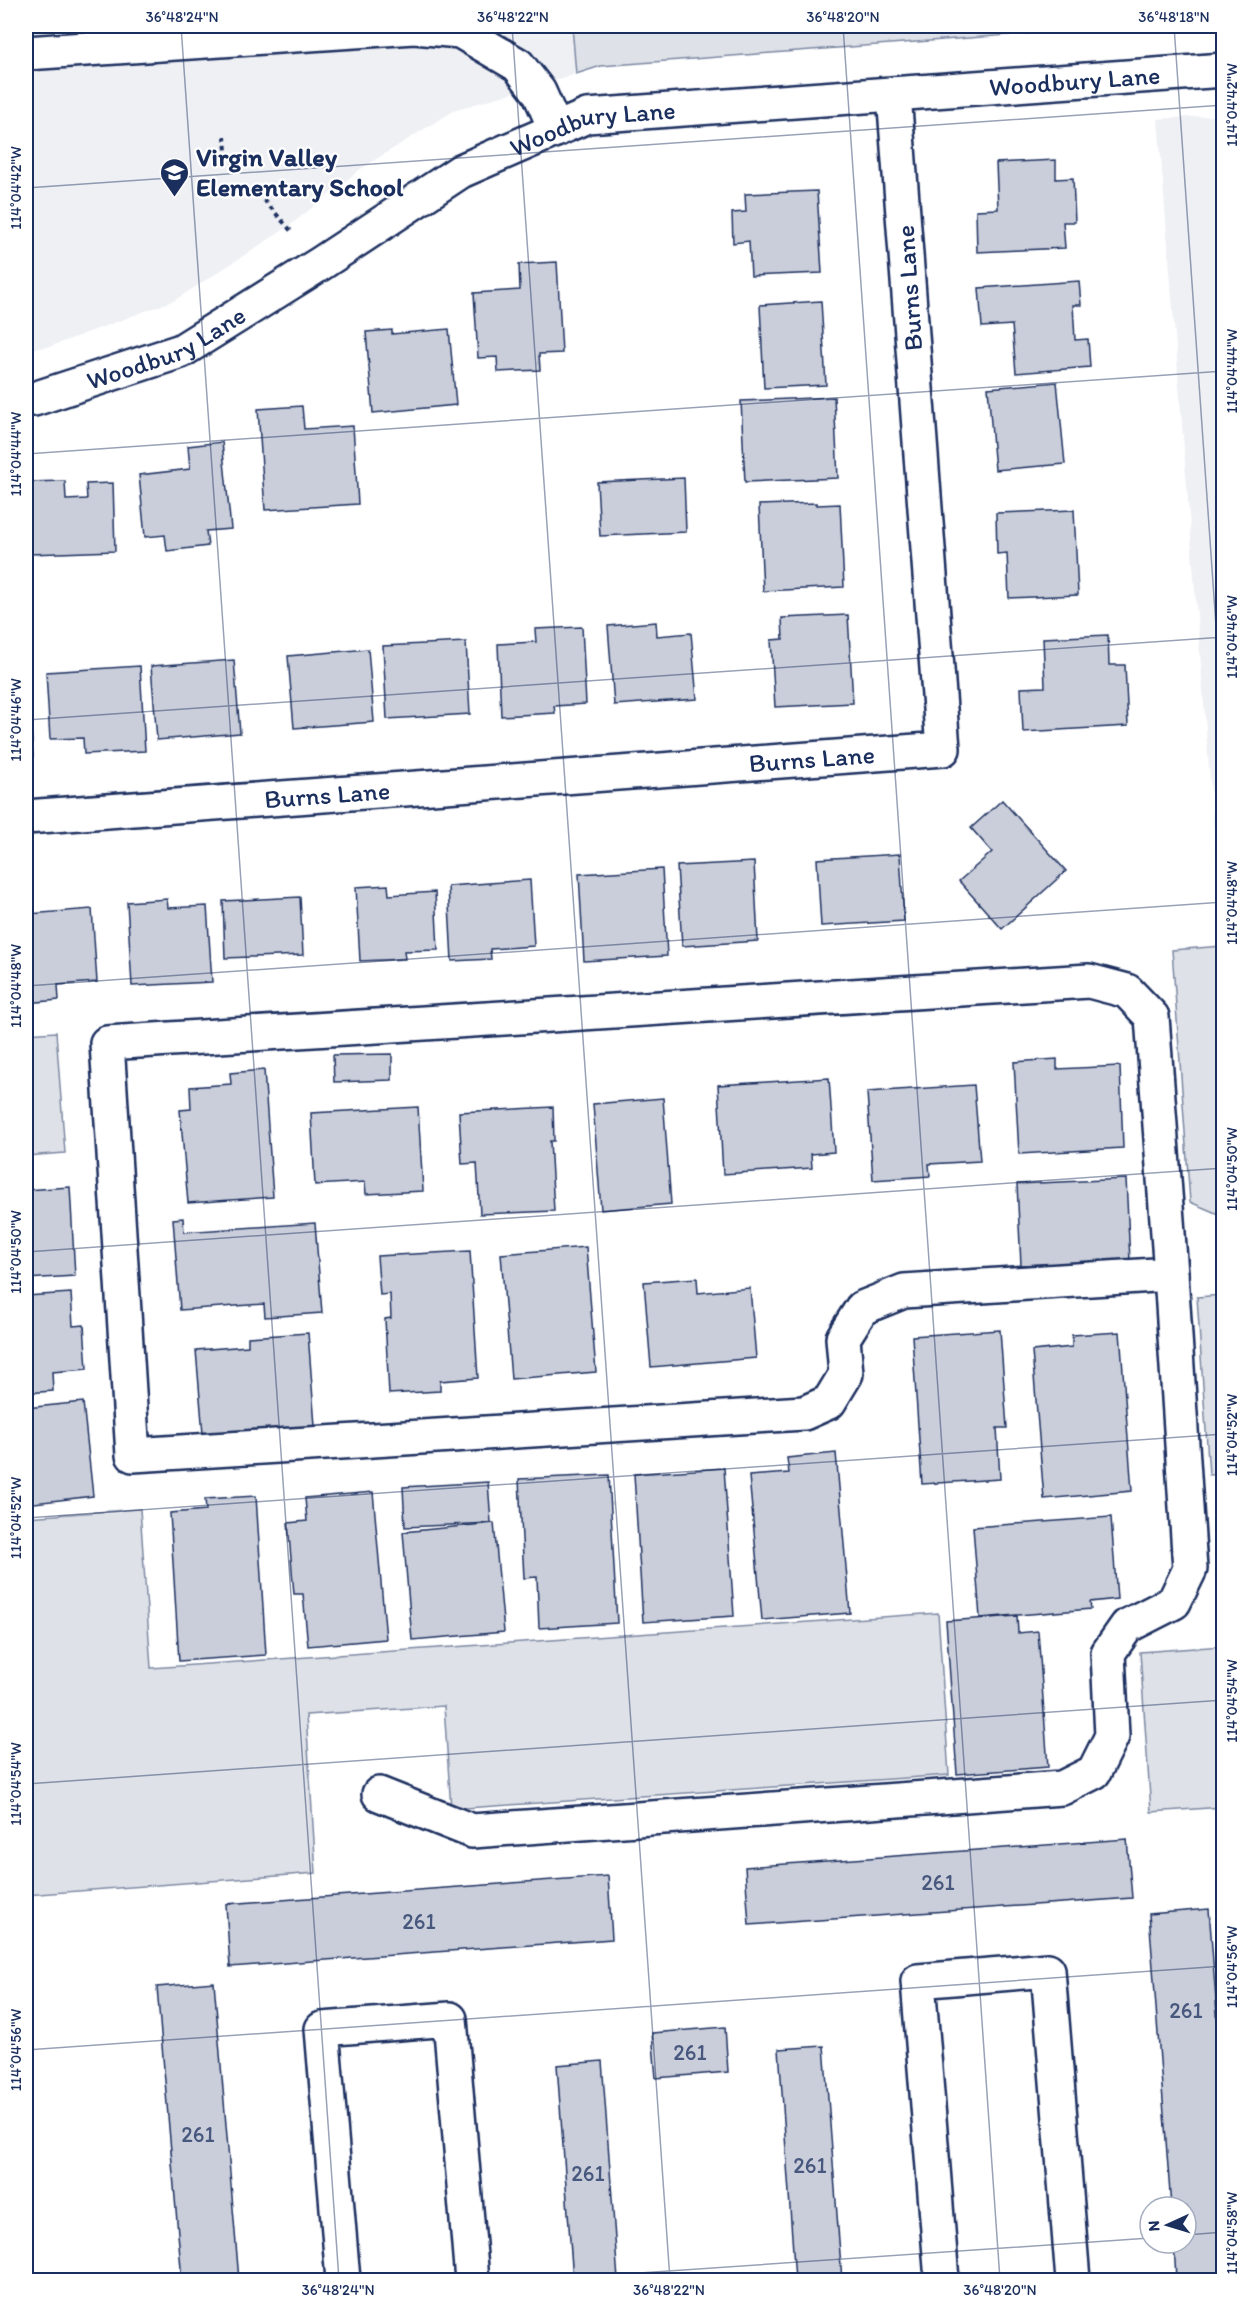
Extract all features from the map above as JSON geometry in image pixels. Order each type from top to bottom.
[{"type":"street","points":[[26,53],[414,27],[460,31],[518,65],[539,92],[556,130]]},
{"type":"street","name":"Woodbury Lane","points":[[26,399],[34,399],[181,351],[320,264],[461,171],[587,116],[1224,70]]},
{"type":"street","name":"Burns Lane","points":[[26,817],[943,749],[894,94]]},
{"type":"street","points":[[378,1794],[472,1831],[1062,1788],[1094,1772],[1112,1736],[1108,1653],[1126,1626],[1174,1602],[1190,1569],[1171,1274],[1152,1017],[1127,991],[1089,981],[107,1043],[133,1455],[804,1413],[829,1402],[846,1374],[843,1338],[862,1308],[904,1291],[1171,1274]]},
{"type":"street","points":[[942,2280],[918,1981],[1048,1971],[1073,2280]]},
{"type":"street","points":[[343,2280],[322,2029],[450,2019],[472,2280]]},
{"type":"path","points":[[225,136],[226,152],[235,162]]},
{"type":"path","points":[[258,192],[292,232]]},
{"type":"shaded area","name":"Virgin Valley Elementary School","points":[[26,26],[572,26],[576,74],[455,110],[362,168],[288,227],[175,300],[49,347],[26,349]]},
{"type":"shaded area","points":[[572,26],[1127,26],[601,66],[576,74]]},
{"type":"shaded area","points":[[1223,115],[1224,946],[1158,119]]},
{"type":"shaded area","points":[[1224,946],[1223,1216],[1190,1202],[1172,950]]},
{"type":"shaded area","points":[[56,1032],[65,1153],[26,1156],[26,1034]]},
{"type":"shaded area","points":[[1223,1295],[1223,1474],[1209,1475],[1197,1297]]},
{"type":"shaded area","points":[[140,1509],[151,1668],[938,1613],[949,1775],[451,1809],[444,1706],[306,1715],[316,1873],[26,1895],[26,1517]]},
{"type":"shaded area","points":[[1223,1646],[1223,1807],[1151,1812],[1140,1652]]},
{"type":"building","points":[[1056,160],[1056,179],[1073,178],[1075,222],[1063,222],[1065,248],[977,252],[976,210],[998,209],[996,163]]},
{"type":"building","points":[[817,191],[822,273],[751,276],[749,241],[733,243],[732,213],[746,212],[745,194]]},
{"type":"building","points":[[557,262],[562,353],[539,354],[540,370],[498,372],[497,357],[478,358],[474,293],[520,290],[519,264]]},
{"type":"building","points":[[1079,281],[1081,305],[1073,305],[1075,340],[1088,339],[1090,367],[1016,373],[1012,325],[982,327],[979,288]]},
{"type":"building","points":[[821,301],[826,385],[764,388],[760,305]]},
{"type":"building","points":[[449,329],[456,405],[373,413],[366,332],[392,330],[392,334]]},
{"type":"building","points":[[1057,382],[1065,464],[995,470],[988,388]]},
{"type":"building","points":[[834,397],[838,478],[745,482],[741,401]]},
{"type":"building","points":[[302,406],[304,429],[353,426],[358,504],[265,510],[258,409]]},
{"type":"building","points":[[222,442],[231,529],[206,531],[208,546],[167,551],[165,535],[145,537],[139,475],[190,469],[188,446]]},
{"type":"building","points":[[684,478],[686,532],[600,536],[597,482]]},
{"type":"building","points":[[65,481],[66,500],[87,499],[86,484],[113,483],[115,551],[30,554],[27,482]]},
{"type":"building","points":[[817,503],[817,505],[840,504],[844,587],[763,591],[759,505]]},
{"type":"building","points":[[1074,510],[1078,595],[1009,598],[1007,553],[997,554],[996,513]]},
{"type":"building","points":[[848,615],[853,703],[775,707],[771,640],[783,639],[782,618]]},
{"type":"building","points":[[656,622],[657,636],[691,633],[697,699],[614,705],[608,626]]},
{"type":"building","points":[[582,627],[586,704],[554,706],[555,713],[501,716],[498,644],[536,642],[535,629]]},
{"type":"building","points":[[1108,635],[1109,665],[1125,665],[1128,726],[1023,732],[1021,688],[1045,687],[1043,638]]},
{"type":"building","points":[[466,642],[470,714],[387,719],[383,646]]},
{"type":"building","points":[[368,649],[374,722],[294,728],[288,656]]},
{"type":"building","points":[[234,660],[240,733],[157,740],[151,666]]},
{"type":"building","points":[[140,666],[145,751],[84,754],[83,738],[50,739],[46,672]]},
{"type":"building","points":[[26,714],[30,714],[33,758],[26,758]]},
{"type":"building","points":[[1002,800],[1066,871],[1002,929],[959,881],[992,852],[971,828]]},
{"type":"building","points":[[900,854],[904,921],[821,926],[817,859]]},
{"type":"building","points":[[754,862],[758,941],[682,946],[677,866]]},
{"type":"building","points":[[662,869],[667,956],[584,961],[579,874]]},
{"type":"building","points":[[530,880],[534,946],[490,949],[491,959],[452,961],[448,886]]},
{"type":"building","points":[[388,885],[389,895],[435,892],[438,950],[404,951],[405,959],[360,961],[356,887]]},
{"type":"building","points":[[300,897],[303,955],[225,958],[223,901]]},
{"type":"building","points":[[167,899],[168,908],[207,906],[212,982],[132,986],[127,902]]},
{"type":"building","points":[[26,904],[28,904],[29,914],[92,909],[97,982],[58,985],[59,1000],[26,1003]]},
{"type":"building","points":[[392,1054],[392,1080],[334,1082],[333,1055]]},
{"type":"building","points":[[1057,1059],[1057,1069],[1120,1066],[1123,1148],[1019,1154],[1014,1062]]},
{"type":"building","points":[[264,1070],[273,1197],[188,1203],[180,1110],[191,1109],[190,1087],[231,1084],[230,1073]]},
{"type":"building","points":[[829,1078],[834,1152],[811,1154],[812,1168],[723,1174],[718,1085]]},
{"type":"building","points":[[974,1085],[980,1161],[929,1164],[930,1176],[873,1180],[867,1092]]},
{"type":"building","points":[[663,1098],[671,1204],[601,1210],[593,1104]]},
{"type":"building","points":[[418,1107],[423,1191],[366,1194],[365,1182],[315,1185],[311,1113]]},
{"type":"building","points":[[553,1107],[554,1141],[550,1141],[554,1211],[480,1214],[477,1163],[462,1164],[459,1112]]},
{"type":"building","points":[[1126,1179],[1130,1261],[1021,1265],[1017,1184]]},
{"type":"building","points":[[70,1187],[75,1276],[26,1279],[26,1190]]},
{"type":"building","points":[[183,1218],[184,1232],[315,1223],[322,1313],[265,1317],[264,1304],[180,1310],[173,1219]]},
{"type":"building","points":[[586,1247],[596,1372],[511,1379],[501,1254]]},
{"type":"building","points":[[470,1251],[478,1378],[440,1381],[440,1391],[389,1394],[385,1319],[391,1318],[390,1294],[380,1295],[377,1256]]},
{"type":"building","points":[[697,1278],[698,1293],[750,1288],[756,1358],[651,1367],[644,1282]]},
{"type":"building","points":[[71,1293],[73,1326],[84,1325],[87,1369],[52,1372],[53,1391],[26,1393],[26,1296]]},
{"type":"building","points":[[1000,1330],[1007,1428],[997,1428],[1000,1479],[922,1484],[912,1336]]},
{"type":"building","points":[[1120,1332],[1132,1491],[1044,1499],[1032,1351],[1072,1347],[1072,1335]]},
{"type":"building","points":[[308,1333],[315,1426],[203,1434],[196,1350],[248,1346],[248,1337]]},
{"type":"building","points":[[83,1402],[93,1496],[26,1504],[26,1408]]},
{"type":"building","points":[[836,1453],[850,1613],[762,1620],[749,1476],[789,1473],[787,1458]]},
{"type":"building","points":[[724,1468],[734,1616],[643,1622],[634,1474]]},
{"type":"building","points":[[609,1475],[617,1623],[539,1628],[537,1577],[524,1578],[519,1479]]},
{"type":"building","points":[[488,1482],[491,1523],[405,1527],[403,1487]]},
{"type":"building","points":[[373,1492],[386,1639],[308,1646],[303,1594],[294,1594],[288,1523],[307,1521],[305,1498]]},
{"type":"building","points":[[256,1496],[266,1655],[179,1661],[170,1513],[206,1510],[205,1499]]},
{"type":"building","points":[[1111,1517],[1117,1599],[1090,1602],[1091,1609],[980,1618],[973,1527]]},
{"type":"building","points":[[494,1523],[504,1632],[412,1640],[403,1532]]},
{"type":"building","points":[[1017,1616],[1018,1633],[1038,1631],[1048,1767],[957,1774],[946,1621]]},
{"type":"building","points":[[1127,1839],[1132,1898],[749,1925],[745,1867]]},
{"type":"building","points":[[608,1876],[612,1939],[230,1967],[226,1904]]},
{"type":"building","points":[[1209,1909],[1224,2105],[1224,2280],[1176,2280],[1175,2255],[1198,2255],[1198,2195],[1170,2195],[1149,1914]]},
{"type":"building","points":[[214,1982],[239,2280],[182,2280],[157,1987]]},
{"type":"building","points":[[725,2027],[728,2072],[656,2078],[652,2033]]},
{"type":"building","points":[[824,2046],[842,2280],[795,2280],[779,2049]]},
{"type":"building","points":[[602,2061],[618,2280],[573,2280],[557,2065]]},
{"type":"place","name":"Virgin Valley Elementary School","points":[[175,198]]}]
